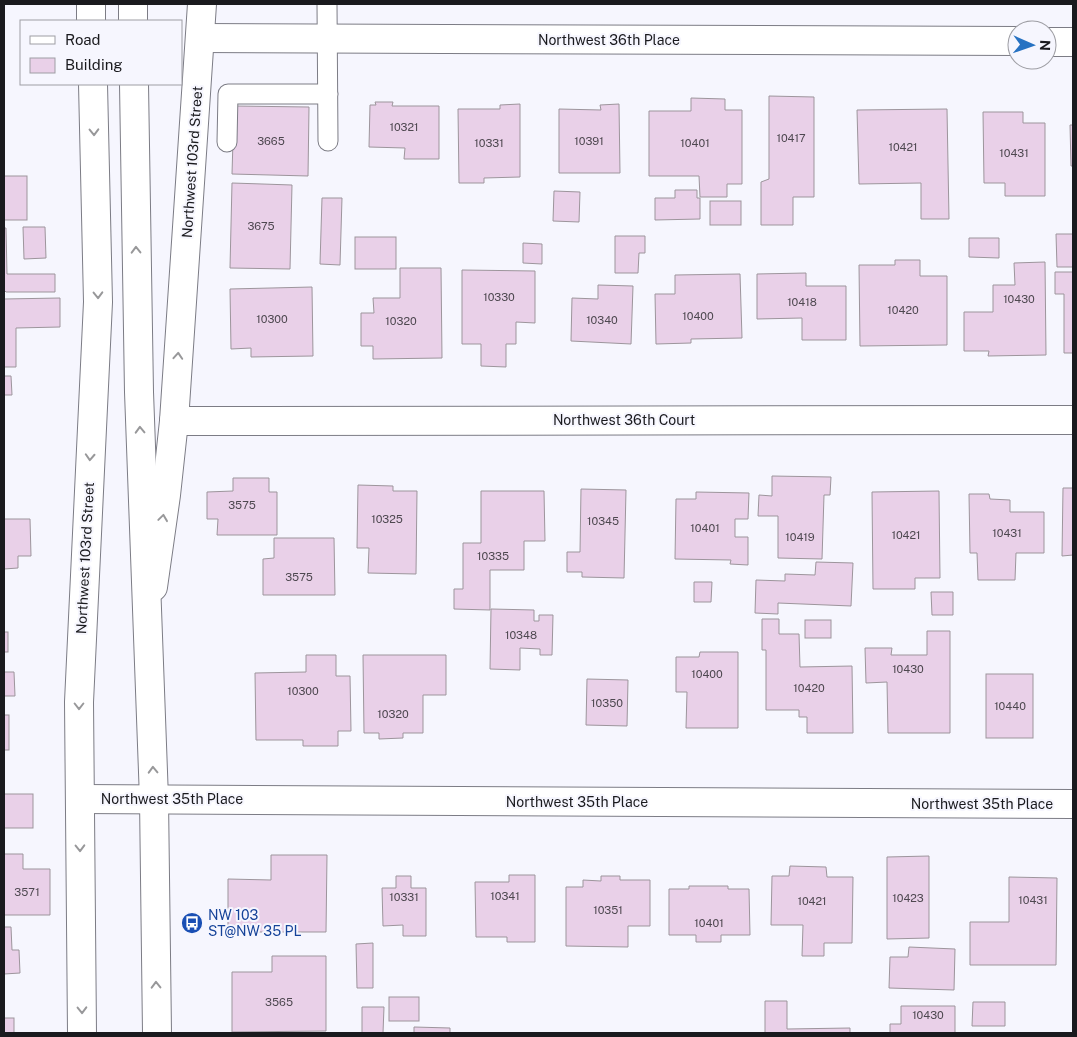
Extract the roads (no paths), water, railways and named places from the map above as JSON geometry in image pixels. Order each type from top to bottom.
[{"type":"street","points":[[91,4],[91,20]]},
{"type":"street","points":[[133,4],[133,20]]},
{"type":"street","name":"Northwest 103rd Street","points":[[148,618],[166,495],[174,421],[202,4]]},
{"type":"street","name":"Northwest 36th Place","points":[[201,38],[1007,41]]},
{"type":"street","points":[[1057,42],[1073,42]]},
{"type":"street","name":"Northwest 103rd Street","points":[[82,1033],[80,658],[98,302],[93,85]]},
{"type":"street","name":"Northwest 103rd Street","points":[[134,85],[138,392],[154,799],[157,1033]]},
{"type":"street","name":"Northwest 36th Court","points":[[174,421],[1073,420]]},
{"type":"street","name":"Northwest 35th Place","points":[[80,799],[1073,804]]},
{"type":"lane","points":[[327,4],[328,141]]},
{"type":"lane","points":[[226,142],[228,94],[328,94]]},
{"type":"place","name":"NW 103 ST@NW 35 PL","points":[[192,923]]}]
